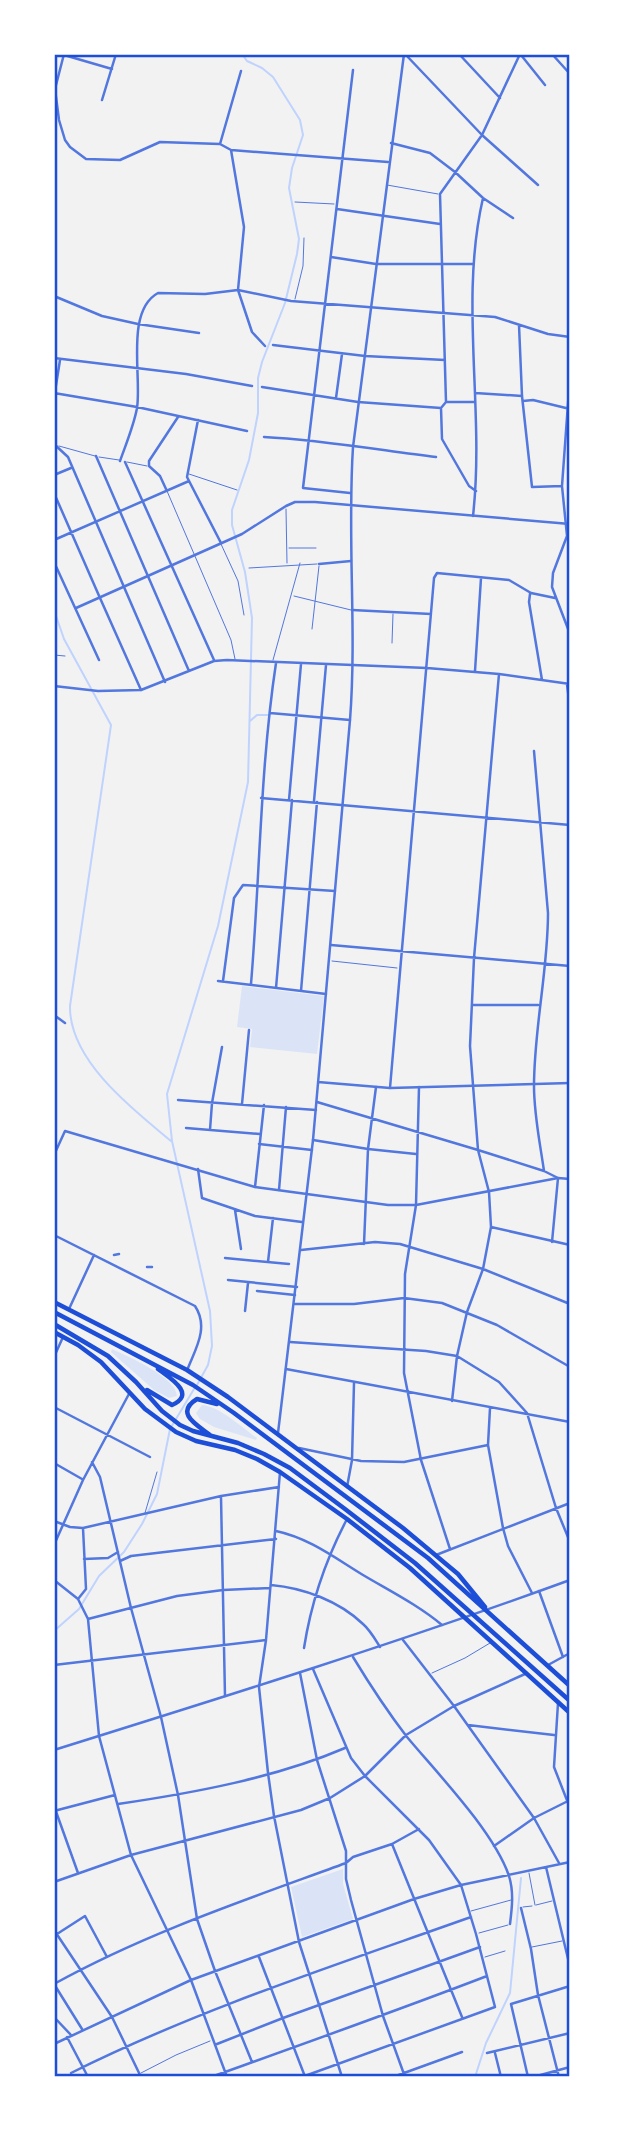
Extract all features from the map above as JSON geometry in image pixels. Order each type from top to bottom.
[{"type":"highway","points":[[54,1302],[206,1381],[435,1555],[470,1587],[488,1611]]},
{"type":"highway","points":[[54,1312],[192,1385],[226,1407],[428,1558],[570,1686]]},
{"type":"highway","points":[[54,1324],[108,1356],[162,1411],[180,1425],[248,1447],[289,1468],[387,1541],[570,1702]]},
{"type":"highway","points":[[54,1332],[101,1362],[145,1409],[176,1433],[247,1455],[280,1472],[347,1519],[410,1568],[570,1713]]},
{"type":"highway","points":[[136,1382],[167,1404],[176,1404],[182,1396],[180,1387],[146,1360]]},
{"type":"highway","points":[[211,1435],[191,1420],[188,1415],[189,1404],[202,1399],[226,1407]]},
{"type":"street","points":[[102,100],[116,54]]},
{"type":"street","points":[[405,54],[482,135],[538,185]]},
{"type":"street","points":[[278,1436],[312,1150],[344,804],[353,664],[350,493],[353,447],[388,162],[405,54]]},
{"type":"street","points":[[459,54],[500,98]]},
{"type":"street","points":[[476,491],[469,485],[442,439],[442,408],[446,402],[440,194],[482,135],[520,54],[545,85]]},
{"type":"street","points":[[552,54],[570,74]]},
{"type":"street","points":[[111,69],[64,55],[55,89],[65,140],[77,153],[92,160],[120,160],[160,142],[220,145],[231,150],[388,162]]},
{"type":"street","points":[[350,493],[303,488],[353,70]]},
{"type":"street","points":[[220,145],[241,71]]},
{"type":"street","points":[[391,143],[430,153],[483,198],[513,218]]},
{"type":"street","points":[[231,150],[244,226],[238,290],[252,332],[265,346]]},
{"type":"street","points":[[473,516],[476,491],[473,264],[475,232],[483,198]]},
{"type":"street","points":[[337,206],[382,216],[440,224]]},
{"type":"street","points":[[331,257],[376,264],[473,264]]},
{"type":"street","points":[[120,461],[137,407],[138,324],[146,304],[152,296],[160,293],[205,294],[238,290],[293,301],[474,315],[506,319],[548,334],[570,337]]},
{"type":"street","points":[[54,296],[102,316],[199,333]]},
{"type":"street","points":[[519,324],[532,487],[562,486]]},
{"type":"street","points":[[273,345],[342,354],[444,360]]},
{"type":"street","points":[[335,398],[342,354]]},
{"type":"street","points":[[54,358],[186,374],[251,386]]},
{"type":"street","points":[[61,359],[55,395],[137,407],[247,431]]},
{"type":"street","points":[[570,376],[562,486],[567,523],[565,543],[553,573],[555,598],[570,634]]},
{"type":"street","points":[[262,387],[358,402],[442,408]]},
{"type":"street","points":[[475,393],[523,398],[569,409]]},
{"type":"street","points":[[446,402],[475,402]]},
{"type":"street","points":[[166,489],[160,476],[149,466],[149,460],[179,416]]},
{"type":"street","points":[[198,420],[187,473],[221,543]]},
{"type":"street","points":[[264,437],[309,439],[436,457]]},
{"type":"street","points":[[55,445],[66,454],[165,682]]},
{"type":"street","points":[[96,456],[189,672]]},
{"type":"street","points":[[125,462],[214,661]]},
{"type":"street","points":[[563,464],[570,464]]},
{"type":"street","points":[[54,475],[71,468]]},
{"type":"street","points":[[54,540],[189,481]]},
{"type":"street","points":[[54,494],[141,690]]},
{"type":"street","points":[[76,608],[230,540],[286,506],[307,501],[567,523]]},
{"type":"street","points":[[319,564],[351,561]]},
{"type":"street","points":[[54,562],[99,660]]},
{"type":"street","points":[[390,1088],[434,578],[437,573],[509,580],[531,593],[555,598]]},
{"type":"street","points":[[475,671],[481,578]]},
{"type":"street","points":[[531,593],[529,602],[542,680]]},
{"type":"street","points":[[352,610],[431,614]]},
{"type":"street","points":[[54,686],[98,691],[141,690],[214,661],[353,664],[475,671],[568,684],[570,708]]},
{"type":"street","points":[[251,984],[259,885],[261,798],[274,662]]},
{"type":"street","points":[[276,988],[301,664]]},
{"type":"street","points":[[300,990],[326,664]]},
{"type":"street","points":[[453,1401],[457,1356],[467,1312],[483,1269],[491,1227],[489,1192],[478,1150],[470,1046],[474,958],[499,674]]},
{"type":"street","points":[[268,713],[350,720]]},
{"type":"street","points":[[534,751],[547,894],[548,939],[539,1005],[534,1084],[535,1116],[544,1171]]},
{"type":"street","points":[[261,798],[570,825]]},
{"type":"street","points":[[326,994],[221,981],[234,898],[243,885],[335,891]]},
{"type":"street","points":[[331,945],[570,966]]},
{"type":"street","points":[[472,1005],[539,1005]]},
{"type":"street","points":[[54,1015],[65,1023]]},
{"type":"street","points":[[242,1104],[250,1030]]},
{"type":"street","points":[[210,1130],[222,1047]]},
{"type":"street","points":[[318,1082],[390,1088],[570,1083]]},
{"type":"street","points":[[364,1244],[368,1149],[376,1087]]},
{"type":"street","points":[[419,1087],[416,1205],[405,1274],[404,1373],[422,1460],[450,1549]]},
{"type":"street","points":[[178,1100],[316,1110]]},
{"type":"street","points":[[317,1102],[478,1150],[558,1178]]},
{"type":"street","points":[[255,1187],[264,1105]]},
{"type":"street","points":[[279,1190],[286,1108]]},
{"type":"street","points":[[186,1128],[260,1134]]},
{"type":"street","points":[[54,1155],[56,1145],[65,1131],[255,1187],[365,1203],[416,1205],[558,1178],[570,1179]]},
{"type":"street","points":[[313,1140],[416,1154]]},
{"type":"street","points":[[259,1144],[312,1150]]},
{"type":"street","points":[[198,1169],[202,1198],[254,1216],[303,1222]]},
{"type":"street","points":[[552,1242],[558,1178]]},
{"type":"street","points":[[235,1210],[241,1249]]},
{"type":"street","points":[[268,1262],[273,1218]]},
{"type":"street","points":[[491,1227],[570,1245]]},
{"type":"street","points":[[54,1235],[191,1303],[198,1312],[202,1331],[187,1370]]},
{"type":"street","points":[[300,1250],[375,1242],[409,1247],[483,1269],[570,1304]]},
{"type":"street","points":[[69,1309],[94,1255]]},
{"type":"street","points":[[225,1258],[289,1264]]},
{"type":"street","points":[[228,1280],[297,1287]]},
{"type":"street","points":[[245,1311],[248,1282]]},
{"type":"street","points":[[257,1290],[296,1295]]},
{"type":"street","points":[[295,1304],[354,1304],[404,1298],[442,1303],[497,1325],[570,1367]]},
{"type":"street","points":[[54,1357],[63,1336]]},
{"type":"street","points":[[290,1342],[457,1356],[499,1382],[527,1413],[556,1508],[570,1542]]},
{"type":"street","points":[[286,1369],[570,1422]]},
{"type":"street","points":[[347,1486],[352,1460],[354,1383]]},
{"type":"street","points":[[54,1545],[83,1480],[130,1392]]},
{"type":"street","points":[[54,1407],[150,1457]]},
{"type":"street","points":[[490,1408],[488,1445],[503,1528],[508,1546],[532,1593]]},
{"type":"street","points":[[293,1447],[372,1462],[422,1460],[488,1445]]},
{"type":"street","points":[[92,1462],[100,1477],[131,1608],[161,1717],[178,1795],[197,1919],[252,2062]]},
{"type":"street","points":[[54,1463],[83,1480]]},
{"type":"street","points":[[280,1472],[266,1640],[259,1686],[274,1816],[299,1942],[342,2077]]},
{"type":"street","points":[[54,1521],[83,1528],[222,1496],[279,1487]]},
{"type":"street","points":[[222,1496],[225,1696]]},
{"type":"street","points":[[435,1555],[570,1503]]},
{"type":"street","points":[[304,1648],[316,1595],[347,1519]]},
{"type":"street","points":[[79,1600],[86,1589],[83,1528]]},
{"type":"street","points":[[276,1531],[295,1536],[331,1554],[421,1609],[443,1626]]},
{"type":"street","points":[[120,1561],[131,1556],[275,1539]]},
{"type":"street","points":[[84,1559],[108,1558],[118,1553]]},
{"type":"street","points":[[54,1580],[79,1600],[88,1619],[99,1736],[131,1855],[191,1980],[228,2077]]},
{"type":"street","points":[[54,1750],[353,1657],[570,1580]]},
{"type":"street","points":[[88,1619],[177,1597],[223,1590],[290,1587],[316,1595],[359,1620],[380,1647]]},
{"type":"street","points":[[539,1591],[563,1657]]},
{"type":"street","points":[[54,1665],[266,1640]]},
{"type":"street","points":[[403,1640],[534,1818],[559,1864]]},
{"type":"street","points":[[547,1665],[570,1653]]},
{"type":"street","points":[[353,1657],[379,1700],[494,1846],[509,1875],[513,1899],[510,1924]]},
{"type":"street","points":[[259,1956],[304,2076],[495,2007],[477,1934],[461,1885],[419,1829],[365,1776],[345,1748],[313,1669]]},
{"type":"street","points":[[300,1673],[317,1760],[346,1851],[349,1894],[356,1922],[383,2016],[405,2075]]},
{"type":"street","points":[[54,1882],[131,1855],[301,1810],[330,1798],[365,1776],[406,1735],[454,1706],[526,1674]]},
{"type":"street","points":[[561,1677],[570,1677]]},
{"type":"street","points":[[558,1703],[554,1767],[570,1808]]},
{"type":"street","points":[[468,1725],[555,1735]]},
{"type":"street","points":[[118,1804],[178,1795],[268,1773],[317,1760],[345,1748]]},
{"type":"street","points":[[55,1811],[115,1795]]},
{"type":"street","points":[[494,1846],[534,1818],[568,1800]]},
{"type":"street","points":[[54,1806],[78,1873]]},
{"type":"street","points":[[82,2029],[54,1984],[107,1957],[168,1931],[346,1863],[353,1857],[392,1844],[419,1829]]},
{"type":"street","points":[[392,1844],[462,2018]]},
{"type":"street","points":[[54,2044],[191,1980],[414,1899],[461,1885],[570,1861]]},
{"type":"street","points":[[546,1867],[570,1967]]},
{"type":"street","points":[[521,1908],[538,1995],[559,2077]]},
{"type":"street","points":[[107,1957],[85,1916],[55,1932],[112,2017],[140,2075]]},
{"type":"street","points":[[71,2074],[204,2013],[471,1917]]},
{"type":"street","points":[[215,2042],[480,1947]]},
{"type":"street","points":[[211,2077],[487,1976]]},
{"type":"street","points":[[570,1986],[511,2004],[530,2077],[570,2067]]},
{"type":"street","points":[[54,2017],[69,2036],[88,2077]]},
{"type":"street","points":[[487,2053],[570,2033]]},
{"type":"street","points":[[495,2051],[500,2077]]},
{"type":"street","points":[[393,2077],[405,2075],[462,2052]]},
{"type":"lane","points":[[386,185],[440,194]]},
{"type":"lane","points":[[295,202],[337,206]]},
{"type":"lane","points":[[293,301],[303,267],[304,238]]},
{"type":"lane","points":[[55,445],[149,466]]},
{"type":"lane","points":[[187,473],[237,490]]},
{"type":"lane","points":[[166,489],[231,640],[235,660]]},
{"type":"lane","points":[[286,506],[286,566]]},
{"type":"lane","points":[[221,543],[238,581],[244,615]]},
{"type":"lane","points":[[287,548],[316,548]]},
{"type":"lane","points":[[274,662],[300,563]]},
{"type":"lane","points":[[249,568],[319,564],[312,629]]},
{"type":"lane","points":[[292,596],[352,610]]},
{"type":"lane","points":[[392,643],[393,612]]},
{"type":"lane","points":[[54,654],[65,656]]},
{"type":"lane","points":[[330,961],[401,968]]},
{"type":"lane","points":[[145,1513],[157,1472]]},
{"type":"lane","points":[[430,1674],[491,1642]]},
{"type":"lane","points":[[528,1871],[535,1905]]},
{"type":"lane","points":[[469,1911],[513,1899]]},
{"type":"lane","points":[[521,1908],[555,1901]]},
{"type":"lane","points":[[477,1934],[510,1924]]},
{"type":"lane","points":[[530,1947],[564,1941]]},
{"type":"lane","points":[[482,1957],[505,1951]]},
{"type":"lane","points":[[133,2077],[176,2055],[215,2042]]},
{"type":"lane","points":[[54,2073],[56,2077]]},
{"type":"shaded area","points":[[242,986],[324,996],[317,1054],[250,1047],[252,1029],[237,1027]]},
{"type":"shaded area","points":[[112,1349],[160,1375],[175,1389],[177,1396],[169,1398],[154,1390],[111,1352]]},
{"type":"shaded area","points":[[202,1405],[224,1413],[257,1438],[256,1440],[214,1427],[200,1419],[196,1413]]},
{"type":"shaded area","points":[[343,1869],[343,1884],[353,1919],[302,1937],[291,1887]]},
{"type":"waterway","points":[[197,1385],[208,1365],[212,1346],[210,1311],[172,1141],[167,1094],[218,926],[248,782],[252,618],[245,572],[232,525],[232,510],[249,460],[258,413],[258,378],[262,362],[285,303],[297,254],[299,239],[289,188],[292,168],[303,135],[300,120],[273,77],[247,61],[242,54]]},
{"type":"waterway","points":[[54,610],[64,639],[111,725],[70,1006],[72,1026],[91,1064],[106,1082],[171,1141]]},
{"type":"waterway","points":[[250,721],[257,715],[268,715]]},
{"type":"waterway","points":[[54,1631],[79,1609],[99,1576],[124,1552],[142,1524],[157,1494],[170,1429],[194,1389]]},
{"type":"waterway","points":[[475,2077],[486,2043],[510,1993],[521,1878]]}]
